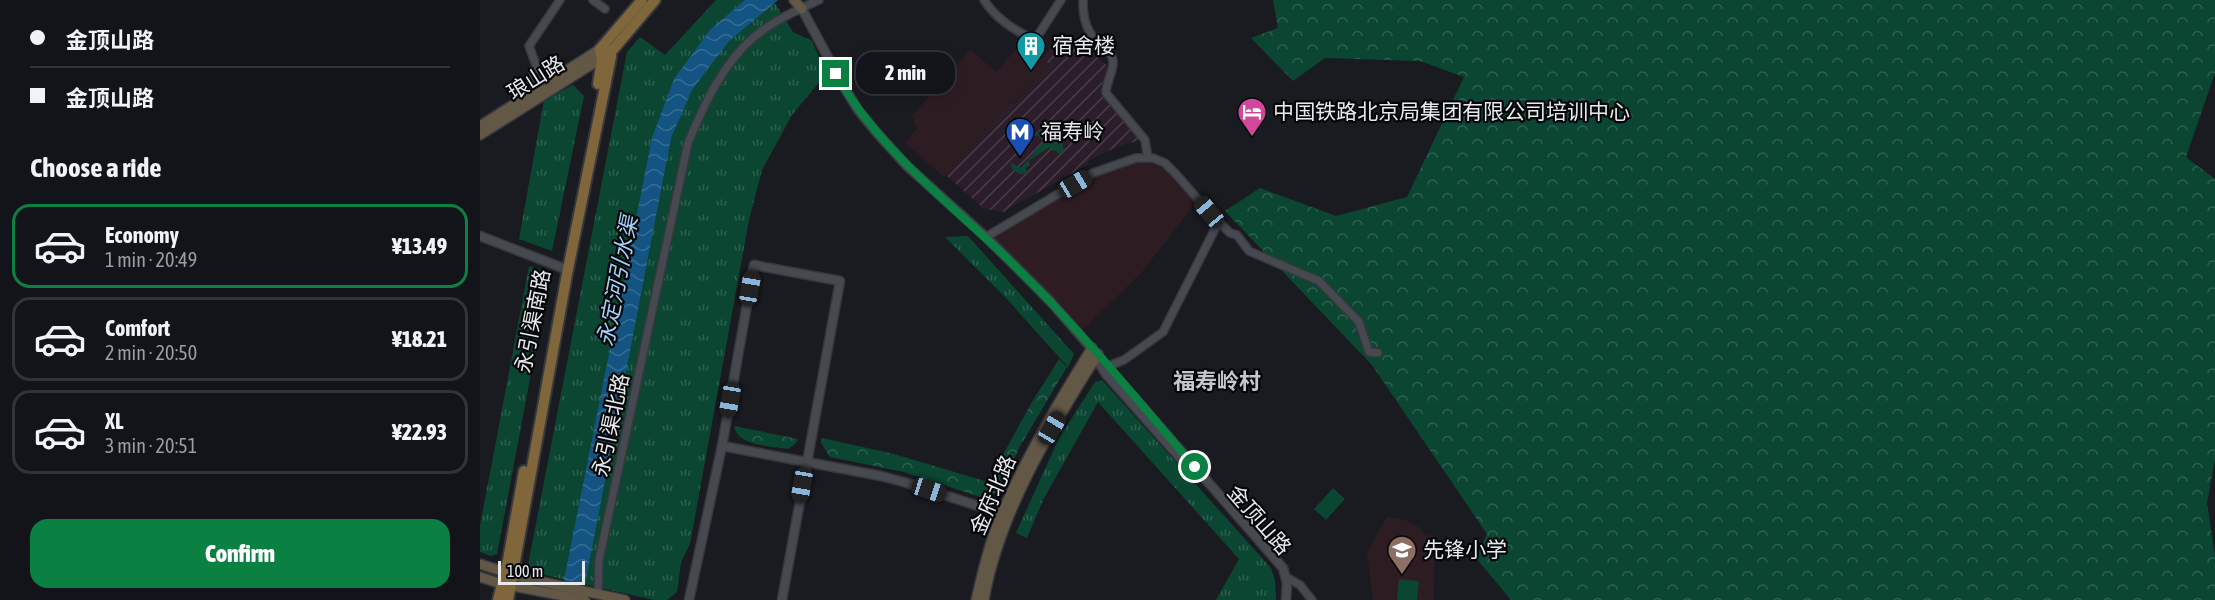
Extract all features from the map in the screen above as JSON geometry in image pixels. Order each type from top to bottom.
[{"type":"main road","points":[[601,54],[642,0]]},
{"type":"main road","name":"永引渠南路","points":[[498,600],[508,579],[611,52],[655,0]]},
{"type":"main road","points":[[794,0],[802,4]]},
{"type":"main road","points":[[601,54],[611,52]]},
{"type":"main road","name":"琅山路","points":[[480,126],[543,86],[601,54]]},
{"type":"main road","name":"琅山路","points":[[480,135],[601,54]]},
{"type":"main road","name":"永引渠南路","points":[[508,600],[508,579],[601,54]]},
{"type":"main road","name":"金府北路","points":[[976,600],[990,547],[1052,428],[1095,354]]},
{"type":"main road","name":"金府北路","points":[[984,600],[1006,515]]},
{"type":"main road","points":[[480,564],[508,579]]},
{"type":"main road","points":[[480,577],[508,579],[625,600]]},
{"type":"street","points":[[543,86],[533,76],[536,65],[529,46],[560,0]]},
{"type":"street","points":[[593,0],[605,9]]},
{"type":"street","name":"永引渠北路","points":[[591,595],[688,143],[704,104],[731,62],[754,37],[802,4],[819,0]]},
{"type":"street","points":[[984,0],[997,16],[1017,32],[1035,40],[1061,0]]},
{"type":"street","points":[[1083,0],[1083,17],[1089,32],[1111,53],[1113,58],[1114,64],[1106,85],[1106,93],[1144,140],[1148,158]]},
{"type":"street","name":"金顶山路","points":[[802,4],[858,110],[895,154],[986,237],[1042,293],[1108,366],[1283,568],[1286,577],[1286,600]]},
{"type":"street","points":[[986,237],[1093,173],[1136,158],[1148,158],[1165,164],[1176,174],[1219,221],[1230,232],[1237,235],[1249,251],[1319,281],[1359,322],[1364,343],[1369,351],[1378,353]]},
{"type":"street","points":[[1108,366],[1124,360],[1163,332],[1219,221]]},
{"type":"street","points":[[480,236],[563,268]]},
{"type":"street","points":[[689,600],[722,446],[754,265],[840,281],[782,600]]},
{"type":"street","name":"金顶山路","points":[[1095,354],[1114,383],[1286,577]]},
{"type":"street","points":[[722,446],[908,483],[1006,515]]},
{"type":"street","points":[[1286,577],[1300,585],[1312,600]]},
{"type":"shaded area","points":[[1063,34],[1109,67],[1102,83],[1101,94],[1139,139],[1137,142],[1128,143],[1088,161],[1089,164],[1006,212],[984,209],[946,175],[1010,102],[1014,104],[1049,64],[1042,58]]},
{"type":"shaded area","points":[[1023,41],[1049,64],[1013,104],[1010,102],[944,177],[905,143],[917,129],[912,116],[970,49],[996,72]]},
{"type":"shaded area","points":[[1139,162],[1153,162],[1163,166],[1196,202],[1142,272],[1082,331],[992,238],[1100,173]]},
{"type":"shaded area","name":"先锋小学","points":[[1387,517],[1405,520],[1420,528],[1425,535],[1435,536],[1434,600],[1373,600],[1367,553]]},
{"type":"green space","points":[[716,0],[773,0],[793,32],[812,41],[826,74],[792,115],[762,170],[749,220],[690,544],[681,562],[677,592],[667,600],[654,600],[532,572],[528,565],[627,52],[640,37],[665,55]]},
{"type":"green space","points":[[1273,0],[2215,0],[2215,73],[2186,157],[2215,179],[2215,459],[2207,503],[2215,556],[2215,600],[1511,600],[1476,558],[1487,534],[1372,365],[1225,211],[1260,188],[1336,216],[1407,197],[1464,77],[1420,61],[1325,58],[1293,81],[1251,38],[1278,28]]},
{"type":"green space","points":[[573,85],[584,96],[552,251],[519,239],[544,100]]},
{"type":"green space","points":[[1041,128],[1048,130],[1044,134],[1053,142],[1057,138],[1062,142],[1064,151],[1059,155],[1050,147],[1028,161],[1030,165],[1025,168],[1028,174],[1019,174],[1012,169],[1011,162],[1021,168],[1044,141],[1036,134]]},
{"type":"green space","points":[[968,236],[1074,354],[1068,367],[1006,298],[945,237]]},
{"type":"green space","points":[[529,266],[545,272],[549,278],[497,554],[491,556],[480,552],[480,526]]},
{"type":"green space","points":[[1059,359],[1067,367],[1019,448],[999,491],[983,498],[904,472],[830,457],[821,443],[822,438],[894,454],[988,482],[1032,402]]},
{"type":"green space","points":[[1102,380],[1271,568],[1275,580],[1276,600],[1216,600],[1239,559],[1098,402],[1043,500],[1027,538],[1016,533],[1059,438],[1095,382]]},
{"type":"green space","points":[[734,426],[798,439],[788,449],[764,446],[741,438]]},
{"type":"green space","points":[[1333,488],[1345,499],[1326,520],[1314,509]]},
{"type":"green space","points":[[1399,579],[1419,581],[1417,600],[1397,600]]},
{"type":"water","points":[[745,0],[778,0],[729,41],[692,90],[671,138],[582,600],[560,600],[652,138],[674,79],[710,30]]},
{"type":"place","name":"宿舍楼","points":[[1031,72]]},
{"type":"place","name":"中国铁路北京局集团有限公司培训中心","points":[[1252,138]]},
{"type":"place","name":"福寿岭","points":[[1020,158]]},
{"type":"place","name":"先锋小学","points":[[1402,576]]},
{"type":"district","name":"福寿岭村","points":[[1217,381]]},
{"type":"route","points":[[836,74],[858,110],[895,154],[1034,284],[1195,467]]},
{"type":"water label","name":"永定河引水渠","points":[[617,281]]}]
